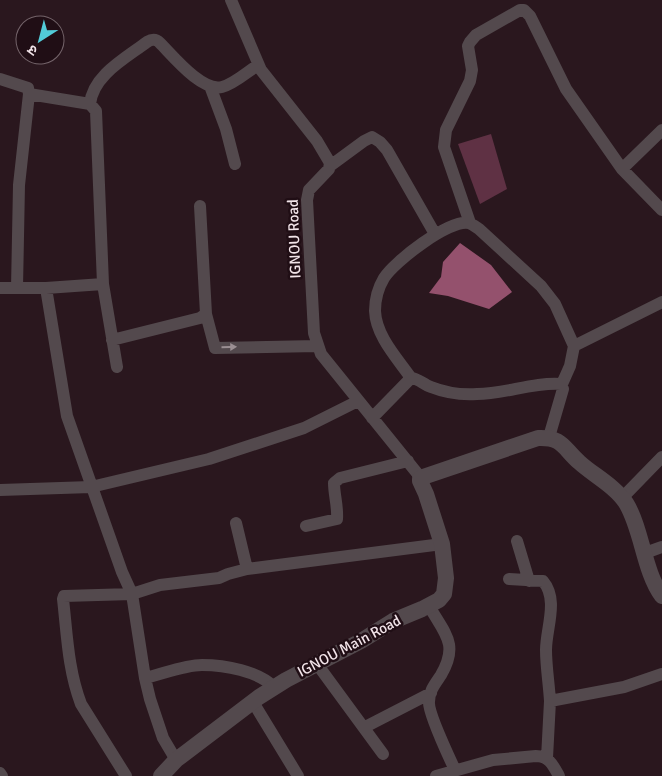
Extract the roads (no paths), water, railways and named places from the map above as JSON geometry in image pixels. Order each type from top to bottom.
[{"type":"street","points":[[231,0],[258,65],[322,148],[330,166]]},
{"type":"street","points":[[549,437],[563,389],[562,384],[570,366],[574,346],[564,320],[548,294],[479,229],[470,223],[444,147],[446,130],[470,81],[472,66],[468,46],[476,35],[520,10],[524,10],[530,16],[566,89],[622,169],[662,210]]},
{"type":"street","points":[[90,104],[91,96],[102,77],[152,40],[157,40],[191,74],[210,86],[217,88],[224,86],[258,65]]},
{"type":"street","points":[[0,79],[28,88],[29,94],[19,185],[18,288]]},
{"type":"street","points":[[210,86],[224,123],[236,164]]},
{"type":"street","points":[[29,94],[90,104],[94,108],[96,115],[103,284],[117,367]]},
{"type":"street","points":[[622,169],[662,130]]},
{"type":"street","name":"IGNOU Road","points":[[421,478],[321,354],[317,346],[313,320],[307,200],[309,190],[330,166],[372,137],[387,150],[435,234]]},
{"type":"street","points":[[200,206],[206,314],[215,348],[317,346]]},
{"type":"street","points":[[470,223],[460,224],[435,234],[391,269],[384,279],[377,296],[376,316],[383,339],[411,378],[415,378],[428,386],[446,393],[476,394],[543,384],[562,384]]},
{"type":"street","points":[[0,288],[46,288],[103,284]]},
{"type":"street","points":[[46,288],[66,416],[122,572],[132,594],[150,699],[163,738],[176,760]]},
{"type":"street","points":[[574,346],[662,302]]},
{"type":"street","points":[[112,340],[200,318],[206,314]]},
{"type":"street","points":[[372,418],[411,378]]},
{"type":"street","points":[[0,490],[91,486],[220,456],[304,428],[358,400]]},
{"type":"street","points":[[421,478],[538,438],[549,437],[560,443],[577,461],[622,498],[630,510],[655,585],[662,596]]},
{"type":"street","points":[[622,498],[662,457]]},
{"type":"street","points":[[306,526],[337,519],[338,508],[334,496],[334,483],[340,478],[408,461]]},
{"type":"street","name":"IGNOU Main Road","points":[[162,776],[176,760],[274,687],[393,621],[439,600],[444,594],[446,572],[442,544],[426,494],[420,482],[421,478]]},
{"type":"street","points":[[236,523],[247,569]]},
{"type":"street","points":[[517,541],[529,581]]},
{"type":"street","points":[[126,776],[81,704],[77,694],[68,646],[64,596],[132,594],[160,585],[218,578],[247,569],[442,544]]},
{"type":"street","points":[[645,553],[662,547]]},
{"type":"street","points":[[509,579],[543,581],[547,586],[550,598],[550,619],[546,649],[550,701],[547,758],[559,776]]},
{"type":"street","points":[[429,606],[450,644],[451,651],[449,660],[432,688],[429,708],[455,770]]},
{"type":"street","points":[[317,664],[384,754]]},
{"type":"street","points":[[145,678],[201,665],[242,670],[259,675],[274,687]]},
{"type":"street","points":[[550,701],[624,687],[662,674]]},
{"type":"street","points":[[364,727],[431,693]]},
{"type":"street","points":[[253,702],[298,776]]},
{"type":"street","points":[[436,776],[493,760],[536,756],[547,758]]}]
